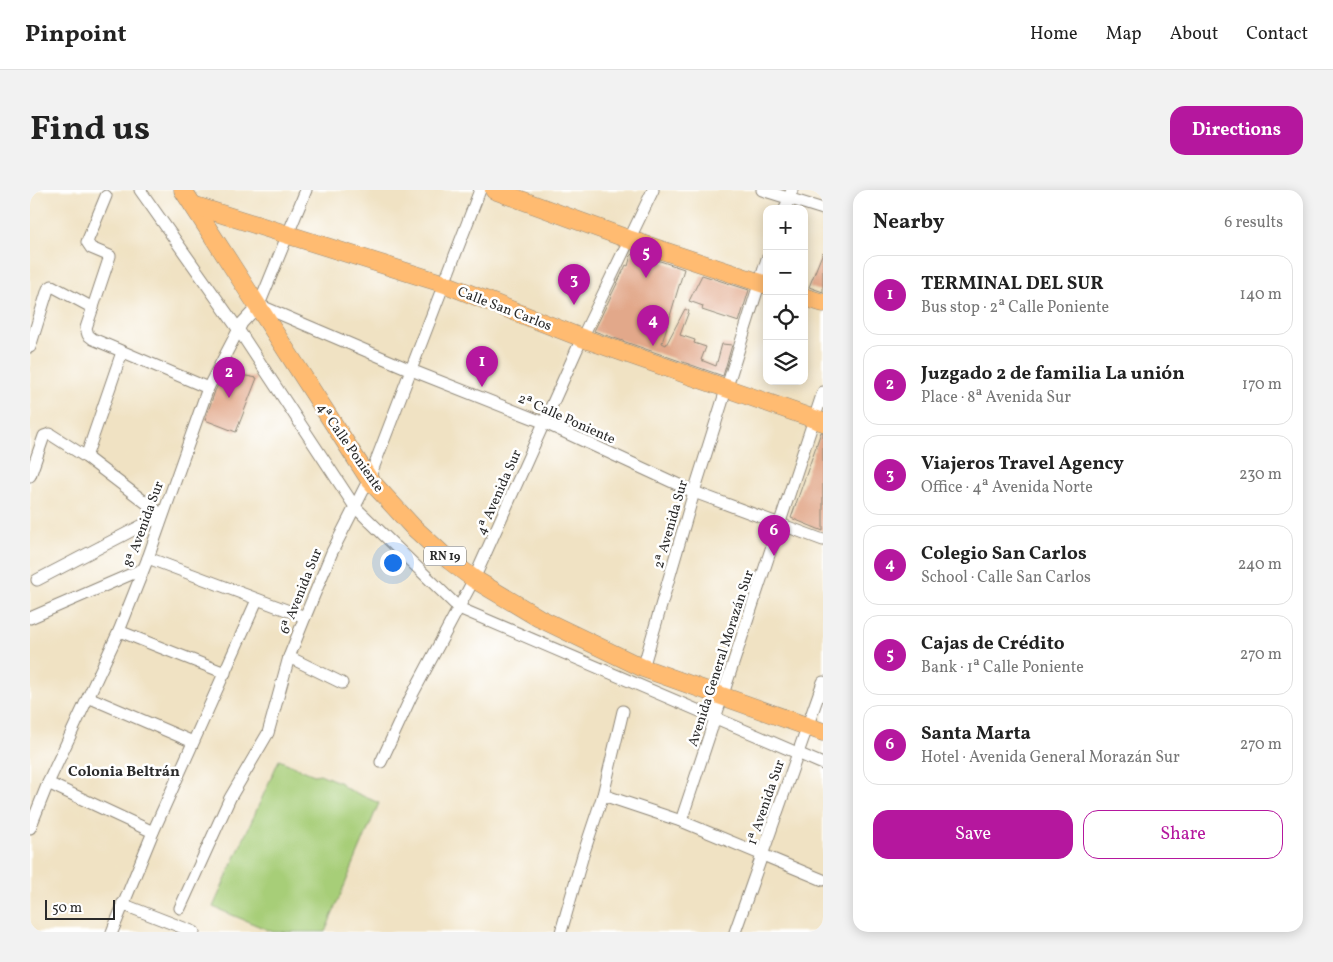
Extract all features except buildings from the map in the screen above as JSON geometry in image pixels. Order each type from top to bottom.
[{"type":"main road","points":[[494,190],[628,239],[762,284]]},
{"type":"main road","name":"Calle San Carlos","points":[[188,196],[286,234],[445,284],[582,338],[819,420]]},
{"type":"main road","name":"4ª Calle Poniente","points":[[188,196],[370,478],[412,526],[474,579],[564,631],[643,668],[723,696]]},
{"type":"main road","points":[[808,298],[823,304]]},
{"type":"main road","name":"RN 19","points":[[723,696],[815,729]]},
{"type":"street","points":[[140,190],[238,329],[355,507],[459,608],[823,764]]},
{"type":"street","name":"8ª Avenida Sur","points":[[30,828],[48,782],[119,631],[142,569],[148,558],[208,388],[238,329],[259,305],[286,234],[306,190]]},
{"type":"street","name":"6ª Avenida Sur","points":[[180,908],[230,798],[268,733],[289,657],[332,552],[370,478],[480,190]]},
{"type":"street","name":"4ª Avenida Sur","points":[[381,762],[411,697],[474,579],[582,338],[653,190]]},
{"type":"street","points":[[762,190],[823,209]]},
{"type":"street","points":[[106,196],[88,242],[91,248],[110,256],[86,328],[88,335],[122,352],[208,388]]},
{"type":"street","name":"2ª Avenida Sur","points":[[643,668],[726,388],[762,284]]},
{"type":"street","points":[[30,347],[48,289],[52,286],[93,308]]},
{"type":"street","name":"2ª Calle Poniente","points":[[259,305],[411,370],[545,423],[694,492],[823,540]]},
{"type":"street","points":[[86,457],[122,352]]},
{"type":"street","name":"Avenida General Morazán Sur","points":[[681,821],[780,524],[819,420],[823,392]]},
{"type":"street","points":[[30,476],[44,436],[50,434],[86,457],[162,515],[37,580]]},
{"type":"street","points":[[148,558],[305,617]]},
{"type":"street","points":[[30,618],[142,569]]},
{"type":"street","points":[[112,932],[153,832],[258,600]]},
{"type":"street","points":[[119,631],[225,673]]},
{"type":"street","points":[[289,657],[342,683]]},
{"type":"street","name":"1ª Avenida Sur","points":[[735,932],[798,753],[815,729],[823,682]]},
{"type":"street","points":[[88,697],[193,742]]},
{"type":"street","points":[[561,932],[582,855],[603,795],[623,711]]},
{"type":"street","points":[[48,782],[153,832]]},
{"type":"street","points":[[603,795],[681,821],[823,880]]},
{"type":"street","points":[[122,904],[194,932]]},
{"type":"green space","points":[[279,760],[314,775],[320,774],[341,783],[345,788],[379,803],[325,932],[273,932],[213,907]]},
{"type":"place","name":"Cajas de Crédito","points":[[646,278]]},
{"type":"place","name":"Viajeros Travel Agency","points":[[574,305]]},
{"type":"place","name":"Colegio San Carlos","points":[[653,346]]},
{"type":"place","name":"TERMINAL DEL SUR","points":[[482,387]]},
{"type":"place","name":"Juzgado 2 de familia La unión","points":[[229,398]]},
{"type":"place","name":"Santa Marta","points":[[774,556]]},
{"type":"district","name":"Colonia Beltrán","points":[[124,771]]}]
